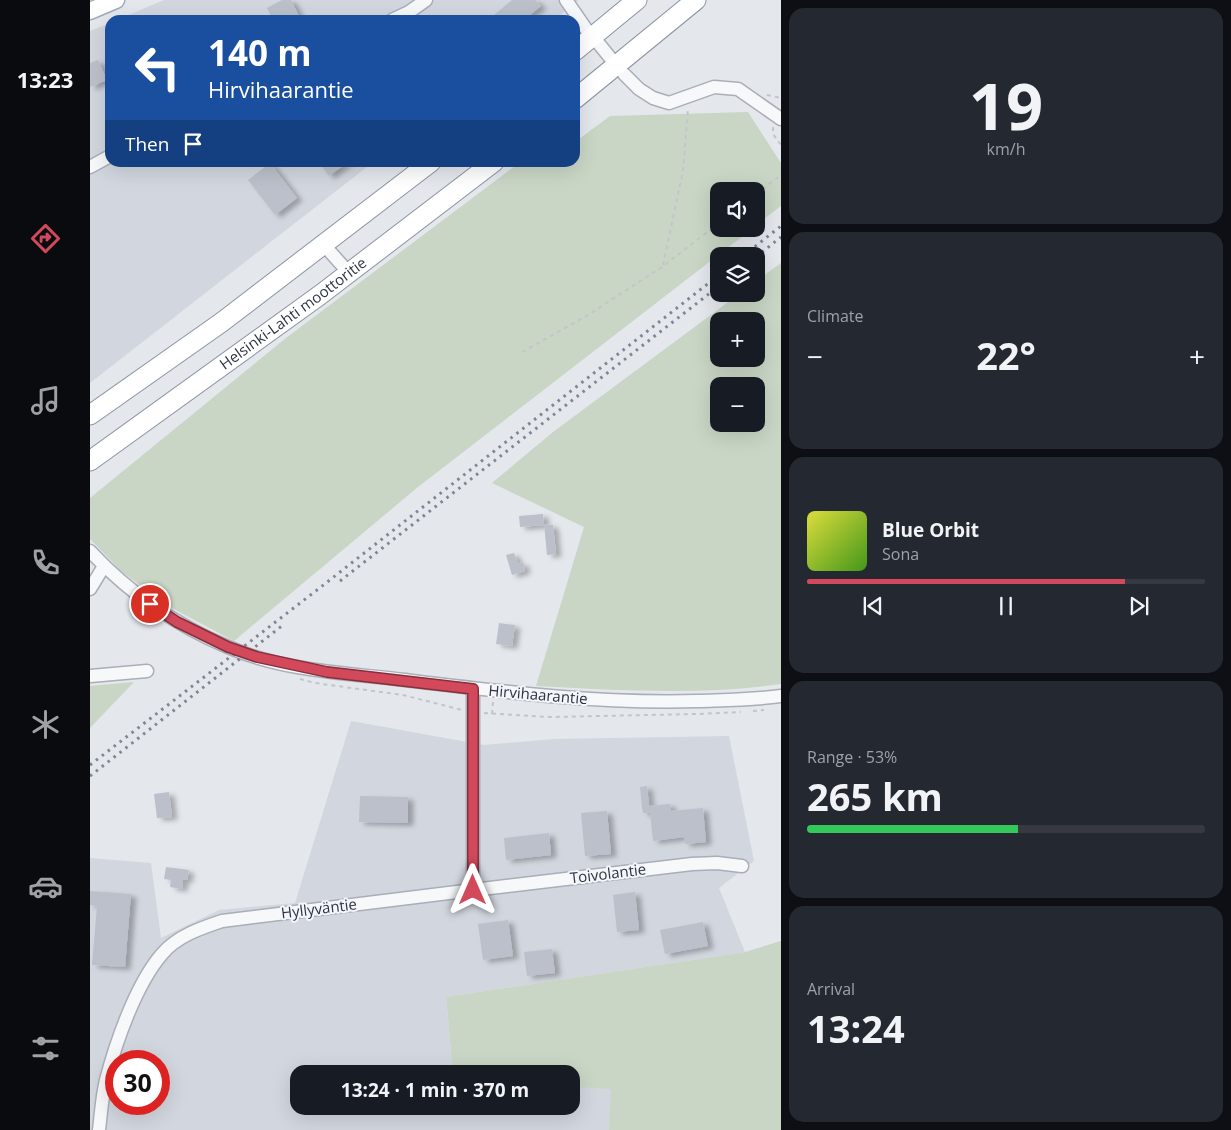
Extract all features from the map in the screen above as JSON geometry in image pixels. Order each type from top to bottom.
[{"type":"highway","points":[[580,47],[637,0]]},
{"type":"highway","points":[[580,95],[696,0]]},
{"type":"highway","points":[[90,415],[222,322],[424,167]]},
{"type":"highway","name":"Helsinki-Lahti moottoritie","points":[[90,461],[348,273],[487,167]]},
{"type":"main road","points":[[90,11],[116,0]]},
{"type":"street","points":[[403,15],[426,0]]},
{"type":"street","points":[[566,0],[576,15]]},
{"type":"street","points":[[580,20],[586,29]]},
{"type":"street","points":[[599,44],[612,60]]},
{"type":"street","points":[[624,74],[638,89],[653,98],[669,103],[714,87],[738,89],[776,116]]},
{"type":"street","points":[[90,167],[105,159]]},
{"type":"street","points":[[324,245],[348,273]]},
{"type":"street","name":"Hirvihaarantie","points":[[90,551],[119,581],[177,622],[228,647],[257,657],[327,672],[564,698],[683,702],[756,700],[781,696]]},
{"type":"street","points":[[90,590],[104,566]]},
{"type":"street","points":[[90,676],[147,671]]},
{"type":"street","points":[[473,689],[473,890]]},
{"type":"street","name":"Toivolantie","points":[[473,890],[692,864],[717,863],[742,866]]},
{"type":"street","name":"Hyllyväntie","points":[[98,1130],[106,1081],[127,1018],[145,979],[162,954],[182,937],[222,921],[473,890]]},
{"type":"path","points":[[662,267],[683,171],[689,95]]},
{"type":"path","points":[[776,116],[773,134],[781,145]]},
{"type":"path","points":[[765,187],[781,175]]},
{"type":"path","points":[[522,352],[588,315],[662,267],[710,230]]},
{"type":"shaded area","points":[[164,0],[579,0],[560,15],[129,15]]},
{"type":"shaded area","points":[[105,25],[105,167],[367,167],[90,383],[90,31]]},
{"type":"shaded area","points":[[351,721],[484,745],[554,739],[729,736],[754,861],[719,888],[745,952],[446,997],[452,1065],[290,1065],[290,1115],[580,1115],[580,1087],[612,1088],[609,1130],[90,1130],[90,858],[151,863],[161,938],[219,910],[295,903]]},
{"type":"green space","points":[[748,112],[781,163],[781,206],[765,218],[765,182],[710,182],[710,237],[742,237],[729,247],[710,247],[710,261],[418,487],[234,641],[168,606],[121,571],[90,539],[90,498],[286,338],[514,167],[580,167],[580,138],[610,116]]},
{"type":"green space","points":[[781,263],[781,684],[751,688],[689,691],[536,686],[584,527],[492,483],[553,432],[710,316],[710,367],[765,367],[765,312],[715,312],[728,302],[765,302],[765,275]]},
{"type":"green space","points":[[134,682],[90,728],[90,686]]},
{"type":"green space","points":[[781,941],[781,1130],[609,1130],[611,1089],[580,1087],[580,1065],[452,1065],[446,997],[745,952]]},
{"type":"building","points":[[282,0],[291,0],[298,15],[270,15],[267,8]]},
{"type":"building","points":[[512,0],[535,0],[541,6],[530,15],[494,15]]},
{"type":"building","points":[[98,60],[105,76],[105,81],[90,87],[90,63]]},
{"type":"building","points":[[265,167],[273,167],[297,198],[275,215],[248,180]]},
{"type":"building","points":[[323,167],[341,167],[329,176]]},
{"type":"building","points":[[543,514],[544,525],[520,527],[519,516]]},
{"type":"building","points":[[544,524],[553,525],[556,554],[547,555]]},
{"type":"building","points":[[514,553],[518,564],[523,562],[525,571],[512,575],[506,555]]},
{"type":"building","points":[[499,623],[515,625],[512,646],[496,644]]},
{"type":"building","points":[[647,786],[649,806],[670,804],[671,811],[703,808],[706,842],[685,844],[684,837],[653,841],[650,813],[643,813],[642,807],[640,787]]},
{"type":"building","points":[[169,792],[172,817],[157,818],[154,794]]},
{"type":"building","points":[[360,796],[408,797],[408,823],[359,822]]},
{"type":"building","points":[[607,811],[611,854],[585,856],[581,813]]},
{"type":"building","points":[[549,833],[551,855],[506,860],[504,838]]},
{"type":"building","points":[[166,867],[189,870],[187,880],[183,880],[182,889],[170,887],[171,880],[164,879]]},
{"type":"building","points":[[90,891],[131,894],[125,967],[92,965],[97,906],[90,905]]},
{"type":"building","points":[[635,892],[639,930],[617,932],[613,895]]},
{"type":"building","points":[[508,920],[513,956],[483,960],[478,924]]},
{"type":"building","points":[[703,922],[708,946],[665,954],[660,930]]},
{"type":"building","points":[[552,949],[555,973],[527,976],[524,952]]},
{"type":"railway","points":[[754,247],[781,226]]},
{"type":"railway","points":[[765,250],[781,237]]},
{"type":"railway","points":[[90,765],[710,282]]},
{"type":"railway","points":[[340,581],[710,293]]},
{"type":"railway","points":[[90,776],[283,625]]},
{"type":"route","points":[[150,604],[177,622],[228,647],[257,657],[327,672],[473,689],[473,890]]}]
